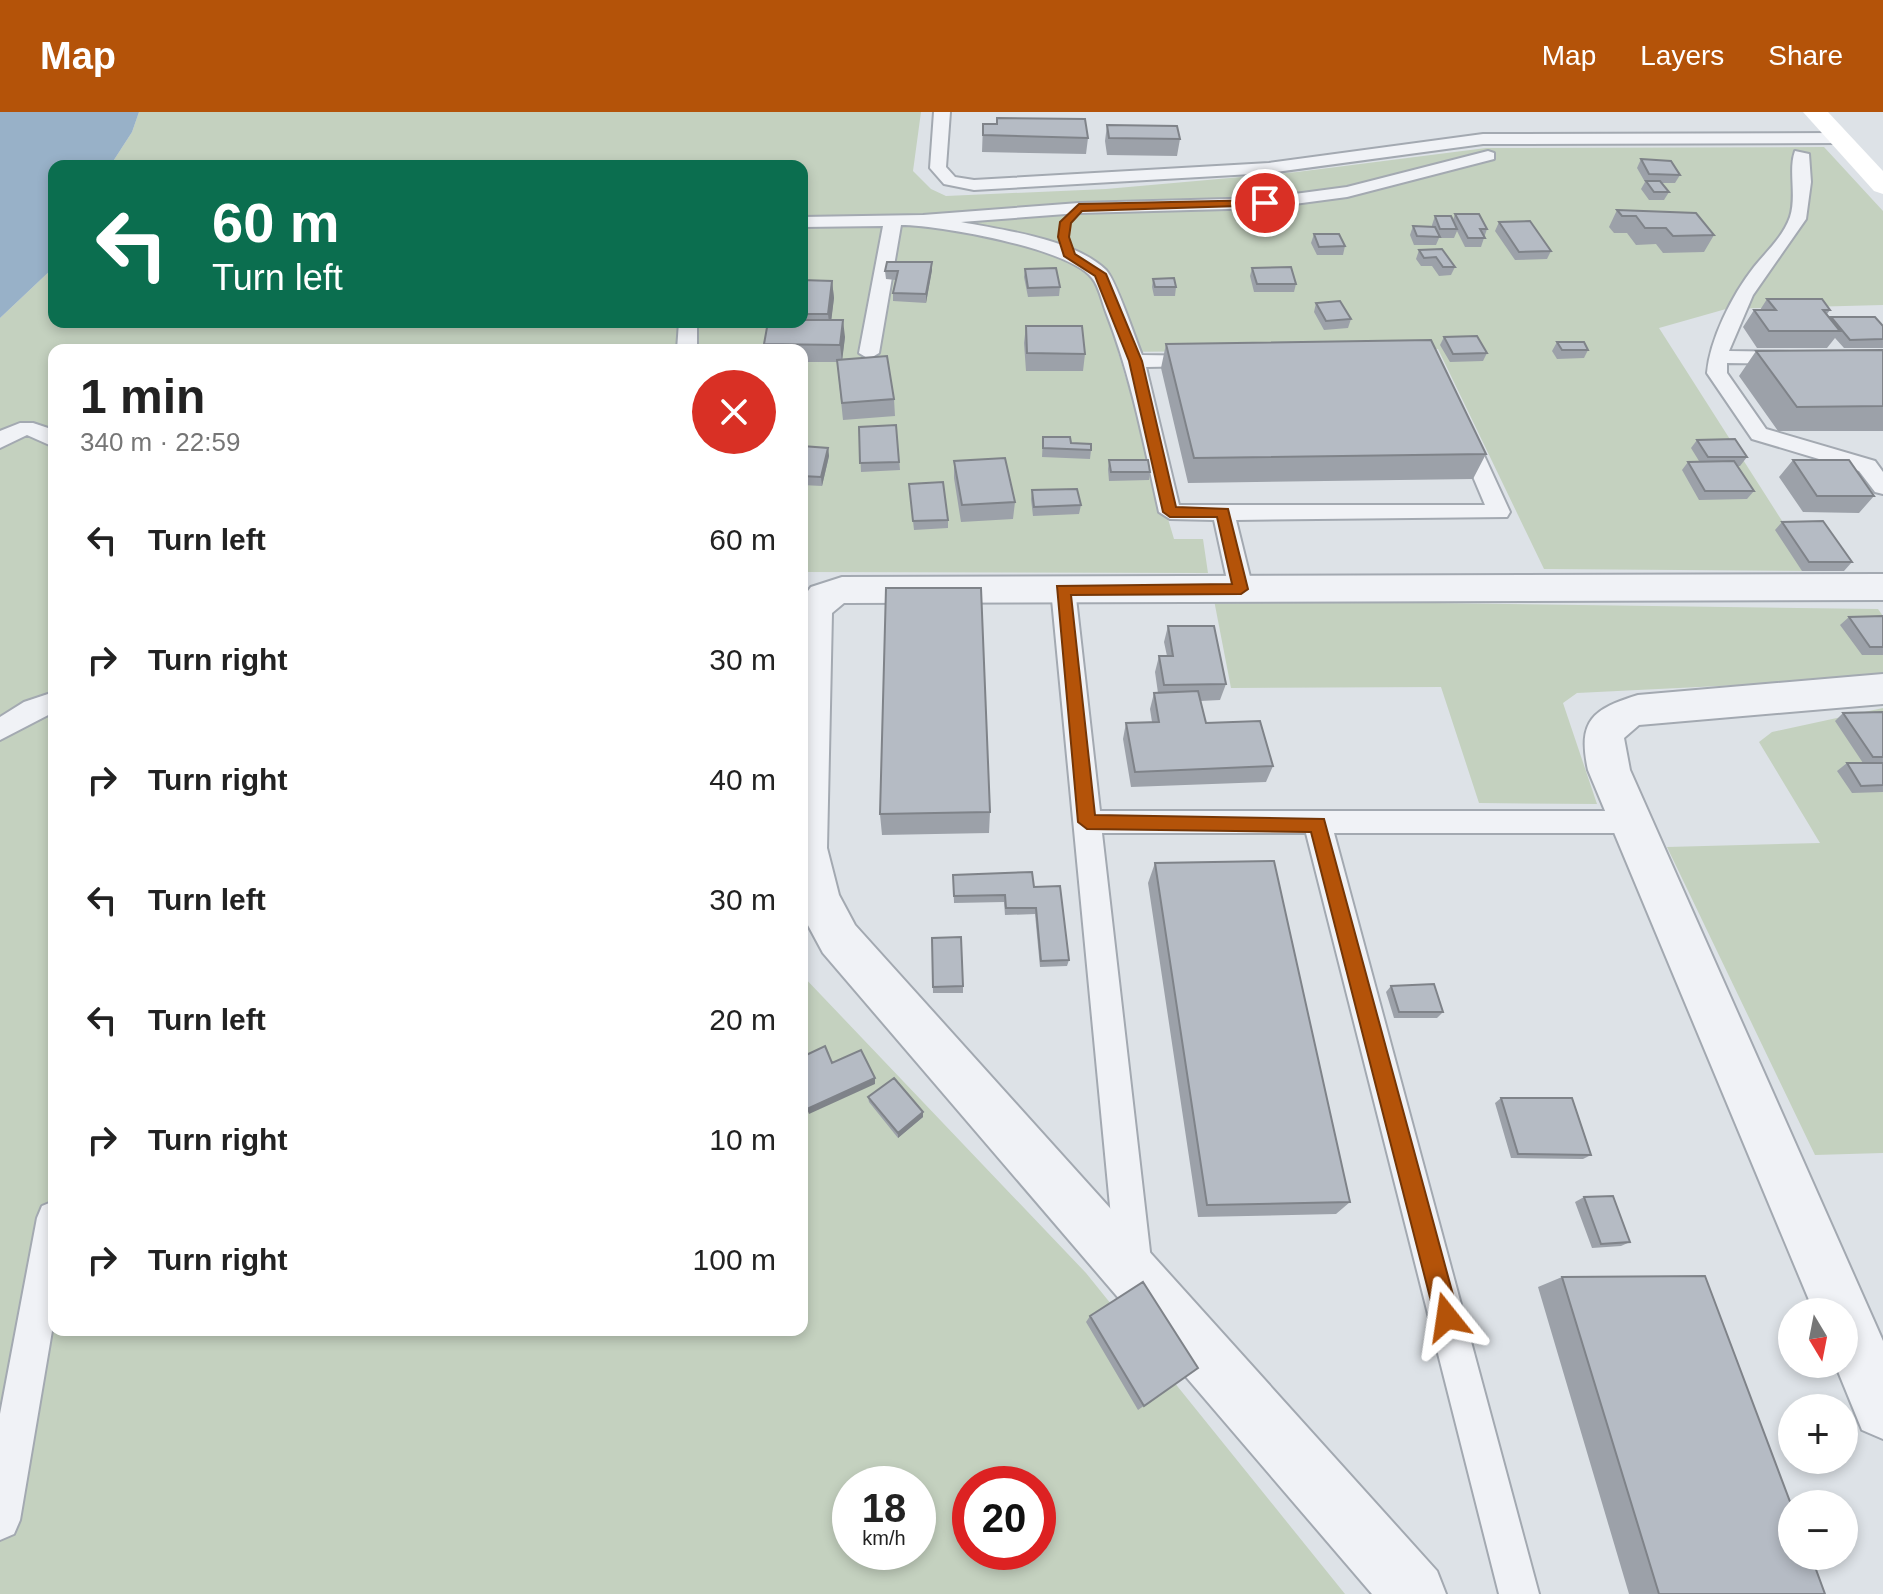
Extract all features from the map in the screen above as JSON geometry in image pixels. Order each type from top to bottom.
[{"type":"main road","points":[[1815,112],[1883,186]]},
{"type":"street","points":[[808,760],[813,612],[824,596],[842,590],[1883,587]]},
{"type":"street","points":[[1836,1298],[1602,745],[1605,728],[1615,717],[1638,710],[1883,689]]},
{"type":"street","points":[[808,860],[817,898],[839,939],[1414,1594]]},
{"type":"street","points":[[1858,1351],[1883,1409]]},
{"type":"lane","points":[[942,112],[938,168],[950,181],[974,185],[1269,168],[1483,139],[1847,147]]},
{"type":"lane","points":[[808,222],[923,220],[1079,208],[1265,203],[1347,192],[1458,161],[1534,151],[1732,149],[1801,154],[1847,147]]},
{"type":"lane","points":[[1801,154],[1806,190],[1799,223],[1743,296],[1730,335],[1720,344],[1717,373],[1759,434],[1867,466],[1883,487]]},
{"type":"lane","points":[[1070,256],[1064,229],[1079,208]]},
{"type":"lane","points":[[869,353],[893,220]]},
{"type":"lane","points":[[923,220],[1020,239],[1070,256],[1100,274],[1135,361],[1170,512],[1499,512],[1456,415]]},
{"type":"lane","points":[[1718,357],[1808,358]]},
{"type":"lane","points":[[1135,361],[1229,360]]},
{"type":"lane","points":[[0,441],[12,430],[31,428],[48,435]]},
{"type":"lane","points":[[1223,513],[1241,589]]},
{"type":"lane","points":[[1063,589],[1135,1276]]},
{"type":"lane","points":[[0,730],[33,709],[48,704]]},
{"type":"lane","points":[[1087,822],[1318,825],[1632,822]]},
{"type":"lane","points":[[1318,825],[1519,1594]]},
{"type":"lane","points":[[0,1520],[48,1252]]},
{"type":"green space","points":[[139,112],[921,112],[913,171],[931,189],[946,196],[1106,189],[1297,172],[1486,148],[1824,147],[1883,211],[1883,305],[1726,309],[1659,328],[1814,571],[1544,569],[1438,349],[1118,352],[1174,539],[1203,539],[1208,573],[808,572],[808,344],[48,344],[48,1336],[808,1336],[808,981],[1086,1273],[1345,1594],[0,1594],[0,318],[48,273],[48,328],[808,328],[808,160],[114,160],[132,132]]},
{"type":"green space","points":[[1214,600],[1878,609],[1883,616],[1883,678],[1577,693],[1563,703],[1597,804],[1479,803],[1441,687],[1231,688]]},
{"type":"green space","points":[[1883,708],[1883,1153],[1815,1155],[1667,847],[1820,843],[1759,742],[1772,732]]},
{"type":"water","points":[[0,112],[139,112],[132,132],[114,160],[48,160],[48,273],[0,318]]},
{"type":"building","points":[[997,118],[1085,119],[1088,138],[983,135],[983,124],[997,124]]},
{"type":"building","points":[[1107,125],[1177,126],[1180,139],[1109,138]]},
{"type":"building","points":[[1641,159],[1671,161],[1680,175],[1649,174]]},
{"type":"building","points":[[1646,181],[1660,181],[1669,192],[1654,192]]},
{"type":"building","points":[[1617,210],[1696,213],[1714,235],[1673,236],[1666,228],[1645,228],[1636,216],[1622,216]]},
{"type":"building","points":[[1455,214],[1479,214],[1487,229],[1480,229],[1485,238],[1468,238]]},
{"type":"building","points":[[1435,216],[1451,216],[1457,229],[1440,229]]},
{"type":"building","points":[[1530,221],[1551,251],[1519,252],[1499,222]]},
{"type":"building","points":[[1413,226],[1435,227],[1440,237],[1417,236]]},
{"type":"building","points":[[1314,234],[1339,234],[1345,246],[1319,247]]},
{"type":"building","points":[[1442,249],[1455,267],[1443,267],[1436,257],[1424,258],[1419,250]]},
{"type":"building","points":[[887,262],[932,262],[926,294],[893,293],[898,271],[885,271]]},
{"type":"building","points":[[1291,267],[1296,284],[1257,284],[1252,268]]},
{"type":"building","points":[[1056,268],[1060,287],[1028,288],[1025,269]]},
{"type":"building","points":[[1174,278],[1176,287],[1155,287],[1153,279]]},
{"type":"building","points":[[808,280],[832,281],[828,314],[808,314]]},
{"type":"building","points":[[1767,299],[1822,299],[1830,310],[1823,310],[1840,331],[1769,331],[1754,310],[1776,310]]},
{"type":"building","points":[[1340,301],[1351,319],[1326,321],[1316,303]]},
{"type":"building","points":[[1831,317],[1875,317],[1883,326],[1883,339],[1850,340]]},
{"type":"building","points":[[808,320],[843,320],[840,345],[764,344],[767,328],[808,328]]},
{"type":"building","points":[[1026,326],[1082,326],[1085,354],[1027,353]]},
{"type":"building","points":[[1477,336],[1487,353],[1453,354],[1444,337]]},
{"type":"building","points":[[1431,340],[1486,454],[1194,458],[1166,344]]},
{"type":"building","points":[[1557,342],[1584,342],[1588,350],[1562,350]]},
{"type":"building","points":[[1883,350],[1883,406],[1797,407],[1756,351]]},
{"type":"building","points":[[887,356],[894,399],[842,403],[837,360]]},
{"type":"building","points":[[896,425],[899,462],[860,463],[859,427]]},
{"type":"building","points":[[1043,437],[1070,437],[1071,443],[1091,444],[1091,450],[1043,448]]},
{"type":"building","points":[[1735,439],[1747,457],[1708,457],[1697,440]]},
{"type":"building","points":[[808,446],[828,448],[821,477],[808,476]]},
{"type":"building","points":[[1005,458],[1015,502],[962,505],[954,461]]},
{"type":"building","points":[[1109,460],[1148,460],[1150,472],[1111,472]]},
{"type":"building","points":[[1793,460],[1849,460],[1874,496],[1817,496]]},
{"type":"building","points":[[1734,461],[1754,491],[1705,491],[1688,462]]},
{"type":"building","points":[[943,482],[948,520],[913,521],[909,484]]},
{"type":"building","points":[[1077,489],[1081,505],[1034,507],[1032,490]]},
{"type":"building","points":[[1823,521],[1852,562],[1809,562],[1782,522]]},
{"type":"building","points":[[886,588],[981,588],[990,812],[880,814]]},
{"type":"building","points":[[1883,616],[1883,647],[1870,647],[1849,617]]},
{"type":"building","points":[[1168,626],[1214,626],[1226,684],[1164,685],[1159,656],[1173,656]]},
{"type":"building","points":[[1198,691],[1206,723],[1260,721],[1273,766],[1135,772],[1126,723],[1159,722],[1154,693]]},
{"type":"building","points":[[1883,712],[1883,757],[1873,757],[1843,713]]},
{"type":"building","points":[[1847,763],[1883,763],[1883,785],[1861,786]]},
{"type":"building","points":[[1274,861],[1350,1202],[1207,1205],[1155,863]]},
{"type":"building","points":[[1032,872],[1034,887],[1060,886],[1069,960],[1041,961],[1036,908],[1006,908],[1005,895],[954,896],[953,875]]},
{"type":"building","points":[[961,937],[963,986],[933,987],[932,938]]},
{"type":"building","points":[[1434,984],[1443,1012],[1399,1012],[1391,986]]},
{"type":"building","points":[[825,1046],[832,1063],[861,1050],[875,1078],[808,1109],[808,1054]]},
{"type":"building","points":[[894,1078],[923,1112],[898,1133],[868,1097]]},
{"type":"building","points":[[1501,1098],[1572,1098],[1591,1155],[1518,1154]]},
{"type":"building","points":[[1613,1196],[1630,1242],[1601,1244],[1584,1197]]},
{"type":"building","points":[[1705,1276],[1786,1490],[1778,1490],[1778,1570],[1816,1570],[1825,1594],[1659,1594],[1562,1277]]},
{"type":"building","points":[[1143,1282],[1198,1368],[1144,1406],[1090,1316]]},
{"type":"route","points":[[1265,203],[1079,208],[1065,222],[1063,237],[1070,256],[1100,274],[1135,361],[1170,512],[1223,513],[1241,589],[1063,589],[1087,822],[1318,825],[1447,1317]]}]
